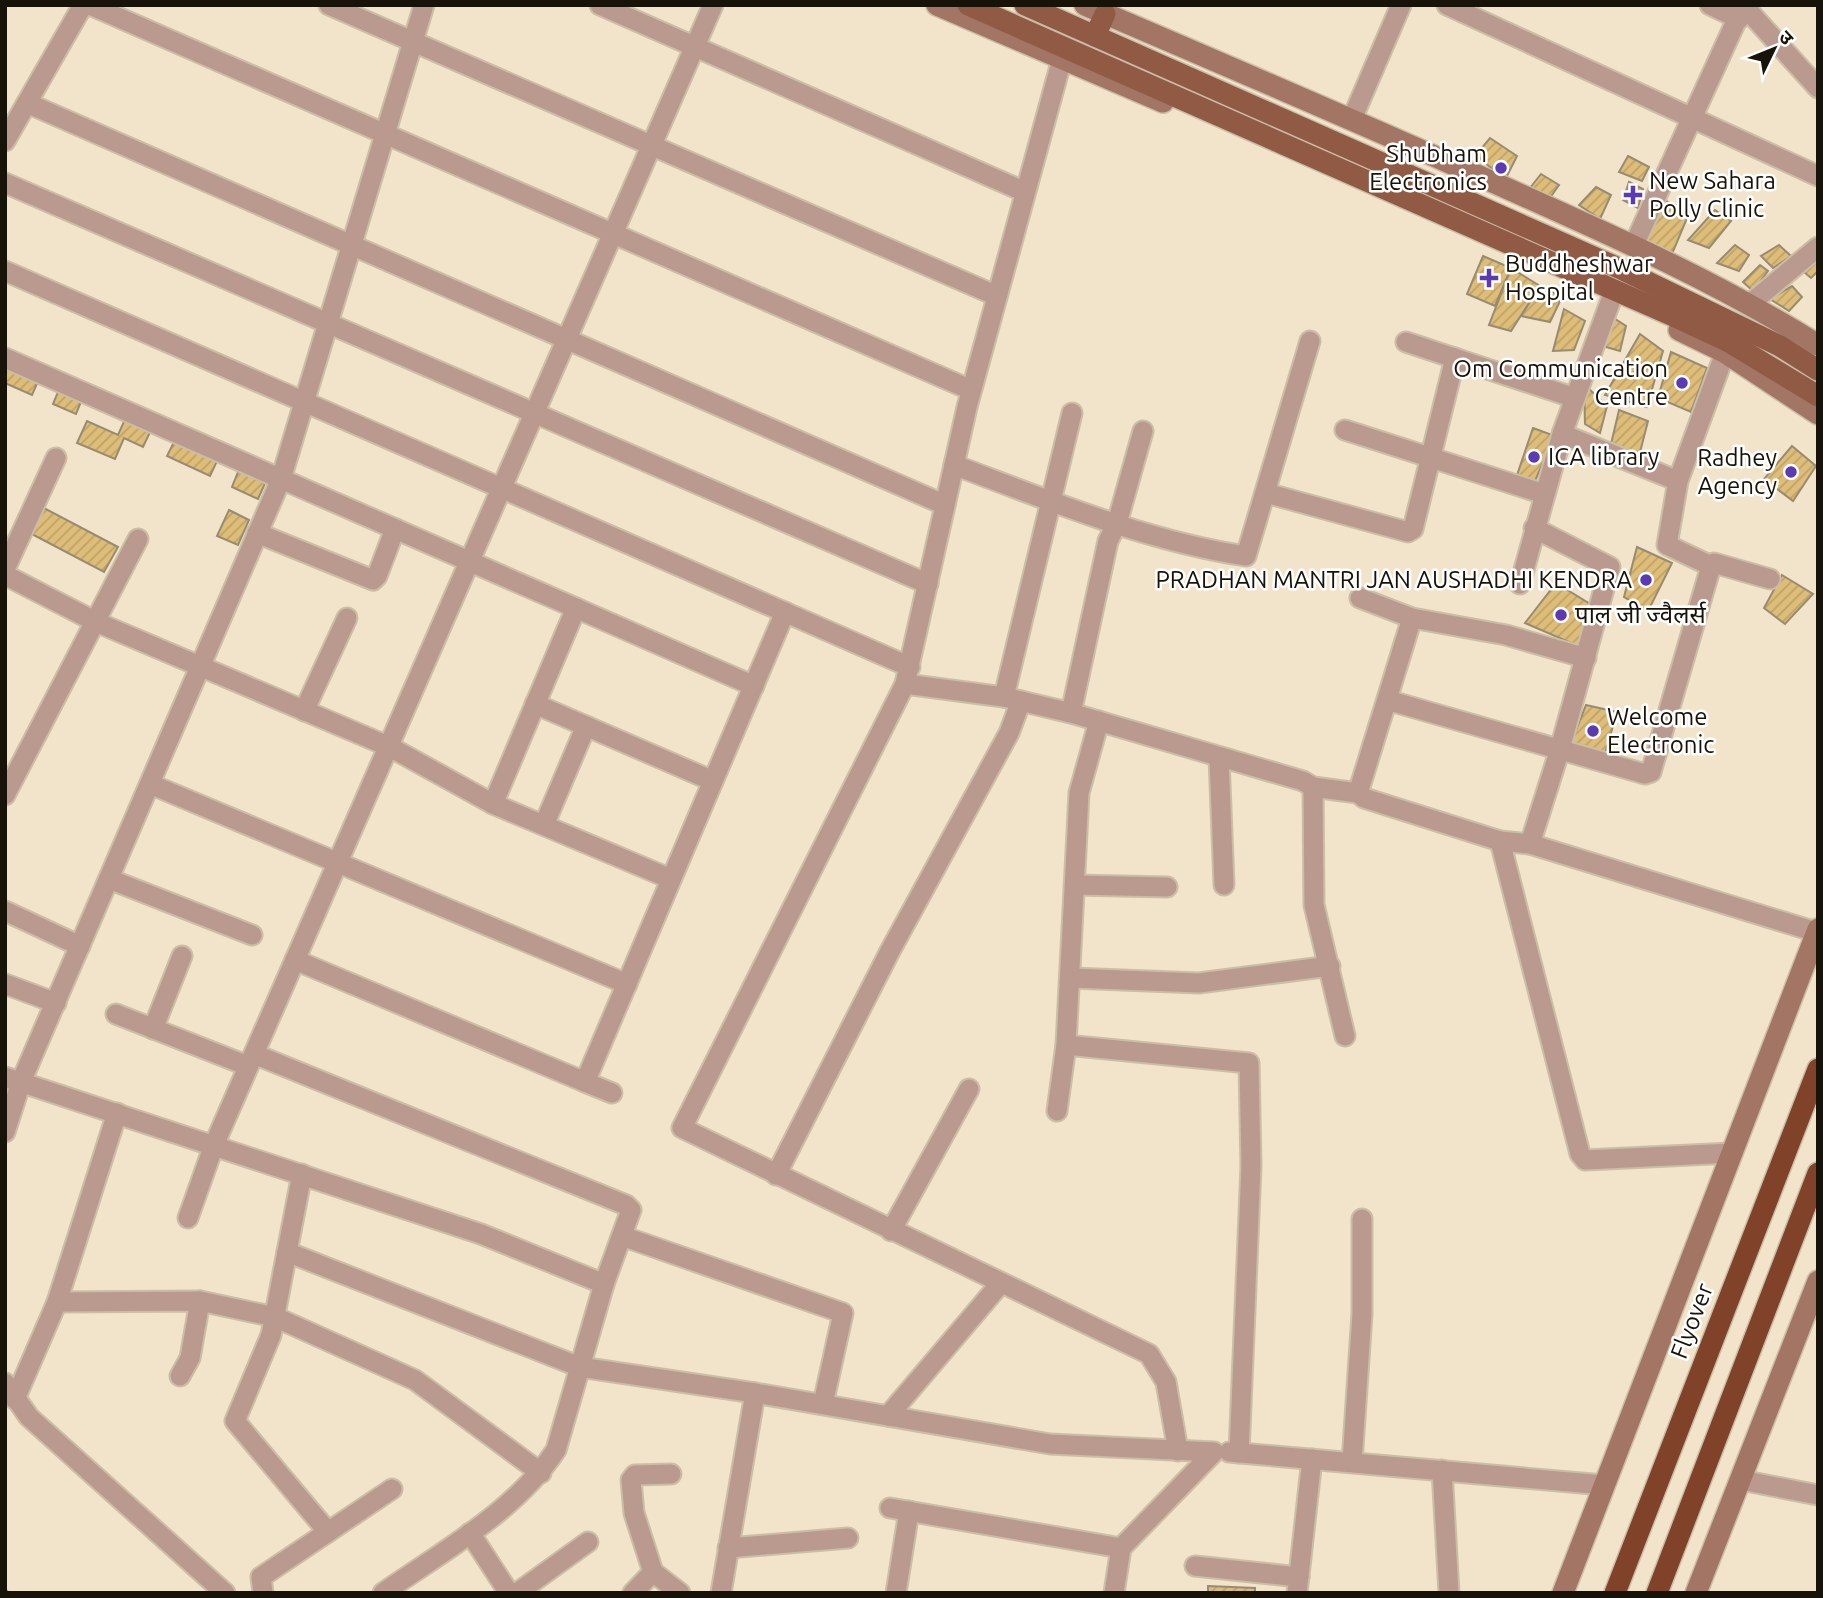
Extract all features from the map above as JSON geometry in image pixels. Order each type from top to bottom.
[{"type":"highway","name":"Flyover","points":[[1615,1593],[1818,1069]]},
{"type":"highway","points":[[1657,1593],[1818,1173]]},
{"type":"main road","points":[[968,5],[1063,54],[1726,347],[1818,396]]},
{"type":"main road","points":[[1025,5],[1665,289],[1780,346],[1818,370]]},
{"type":"main road","points":[[1095,9],[1095,36]]},
{"type":"street","points":[[5,141],[83,5]]},
{"type":"street","points":[[90,5],[971,390]]},
{"type":"street","points":[[330,5],[997,296]]},
{"type":"street","points":[[5,1132],[13,1079],[56,1003],[281,478],[424,5]]},
{"type":"street","points":[[600,5],[1026,192]]},
{"type":"street","points":[[188,1218],[214,1145],[713,5]]},
{"type":"street","points":[[937,5],[1063,54],[1726,347],[1818,414]]},
{"type":"street","points":[[1352,119],[1401,5]]},
{"type":"street","points":[[1447,5],[1818,176]]},
{"type":"street","points":[[1710,5],[1742,10],[1818,88]]},
{"type":"street","points":[[1095,9],[1352,119],[1634,245],[1751,303],[1818,345]]},
{"type":"street","points":[[1634,245],[1742,10]]},
{"type":"street","points":[[1063,54],[971,390],[907,675],[682,1128],[1149,1354],[1166,1382],[1178,1451]]},
{"type":"street","points":[[27,103],[945,505]]},
{"type":"street","points":[[5,183],[928,584]]},
{"type":"street","points":[[1751,303],[1818,247]]},
{"type":"street","points":[[5,271],[785,612],[907,675],[1071,713],[1303,781],[1313,787],[1358,793],[1364,798],[1500,841],[1530,844],[1817,930],[1563,1593]]},
{"type":"street","points":[[1520,584],[1562,434],[1612,297]]},
{"type":"street","points":[[954,465],[1117,523],[1246,556],[1310,341]]},
{"type":"street","points":[[1406,342],[1575,398]]},
{"type":"street","points":[[1726,347],[1678,481],[1667,545],[1711,565],[1714,563],[1770,579]]},
{"type":"street","points":[[5,358],[754,686]]},
{"type":"street","points":[[1266,493],[1408,532],[1413,529],[1455,358]]},
{"type":"street","points":[[776,1175],[890,951],[1009,733],[1012,699],[1049,500],[1072,413]]},
{"type":"street","points":[[1345,430],[1544,494]]},
{"type":"street","points":[[1071,713],[1108,541],[1117,523],[1143,431]]},
{"type":"street","points":[[1562,434],[1678,481]]},
{"type":"street","points":[[5,569],[56,458]]},
{"type":"street","points":[[257,533],[373,580],[377,576],[395,528]]},
{"type":"street","points":[[1530,844],[1560,749],[1610,567],[1534,528]]},
{"type":"street","points":[[5,795],[138,539]]},
{"type":"street","points":[[1387,700],[1645,774],[1651,772],[1711,565]]},
{"type":"street","points":[[5,575],[96,622],[390,747],[493,804],[671,879]]},
{"type":"street","points":[[1360,598],[1412,618],[1506,635],[1586,658]]},
{"type":"street","points":[[493,804],[576,608]]},
{"type":"street","points":[[585,1082],[785,612]]},
{"type":"street","points":[[304,711],[346,618]]},
{"type":"street","points":[[1358,793],[1412,618]]},
{"type":"street","points":[[536,704],[713,781]]},
{"type":"street","points":[[1057,1111],[1071,978],[1079,793],[1099,721]]},
{"type":"street","points":[[544,825],[586,726]]},
{"type":"street","points":[[1219,758],[1224,885]]},
{"type":"street","points":[[150,784],[627,984]]},
{"type":"street","points":[[1313,787],[1314,905],[1345,1037]]},
{"type":"street","points":[[1500,841],[1580,1154],[1585,1160],[1731,1153]]},
{"type":"street","points":[[109,879],[252,936]]},
{"type":"street","points":[[1075,885],[1167,887]]},
{"type":"street","points":[[5,911],[80,946]]},
{"type":"street","points":[[153,1029],[182,956]]},
{"type":"street","points":[[295,960],[612,1093]]},
{"type":"street","points":[[1071,978],[1199,983],[1330,965]]},
{"type":"street","points":[[5,984],[56,1003]]},
{"type":"street","points":[[116,1014],[153,1029],[251,1060],[626,1205],[631,1216],[604,1284],[556,1450],[541,1473],[407,1586],[383,1593]]},
{"type":"street","points":[[1066,1045],[1250,1063],[1251,1166],[1239,1453]]},
{"type":"street","points":[[13,1079],[481,1234],[604,1284]]},
{"type":"street","points":[[891,1231],[969,1089]]},
{"type":"street","points":[[117,1113],[57,1302],[10,1391],[29,1417],[226,1593]]},
{"type":"street","points":[[302,1174],[271,1335],[235,1422],[328,1532]]},
{"type":"street","points":[[1352,1462],[1362,1314],[1362,1219]]},
{"type":"street","points":[[622,1236],[843,1313],[823,1404]]},
{"type":"street","points":[[287,1252],[580,1367],[823,1404],[1050,1444],[1239,1453],[1604,1485]]},
{"type":"street","points":[[1696,1593],[1818,1281]]},
{"type":"street","points":[[888,1416],[973,1320],[1000,1284]]},
{"type":"street","points":[[57,1302],[200,1301],[275,1317],[415,1380],[541,1473]]},
{"type":"street","points":[[180,1376],[190,1358],[200,1301]]},
{"type":"street","points":[[721,1593],[755,1393]]},
{"type":"street","points":[[1114,1593],[1121,1548],[1214,1452]]},
{"type":"street","points":[[1195,1566],[1298,1585],[1312,1459]]},
{"type":"street","points":[[1442,1470],[1449,1593]]},
{"type":"street","points":[[671,1474],[635,1475],[631,1480],[634,1513],[653,1572],[680,1593]]},
{"type":"street","points":[[1741,1480],[1818,1495]]},
{"type":"street","points":[[263,1593],[261,1577],[392,1489]]},
{"type":"street","points":[[896,1593],[900,1510],[1121,1548]]},
{"type":"street","points":[[470,1532],[509,1593]]},
{"type":"street","points":[[728,1548],[848,1538]]},
{"type":"street","points":[[517,1593],[588,1542]]},
{"type":"street","points":[[633,1593],[653,1572]]},
{"type":"building","name":"Shubham Electronics","points":[[1490,138],[1517,156],[1505,180],[1476,155]]},
{"type":"building","points":[[1628,156],[1649,167],[1642,181],[1619,172]]},
{"type":"building","points":[[1541,174],[1559,185],[1547,202],[1526,193]]},
{"type":"building","name":"New Sahara Polly Clinic","points":[[1629,182],[1643,189],[1638,208],[1623,200]]},
{"type":"building","points":[[1596,187],[1611,195],[1600,219],[1579,205]]},
{"type":"building","points":[[1666,201],[1690,211],[1672,254],[1644,241]]},
{"type":"building","points":[[1715,210],[1731,221],[1709,248],[1688,240]]},
{"type":"building","points":[[1735,245],[1749,255],[1739,271],[1717,263]]},
{"type":"building","points":[[1779,245],[1791,256],[1773,268],[1761,256]]},
{"type":"building","points":[[1813,254],[1818,260],[1818,271],[1811,278],[1797,266]]},
{"type":"building","points":[[1483,256],[1511,268],[1495,306],[1467,294]]},
{"type":"building","points":[[1760,265],[1768,271],[1753,291],[1743,282]]},
{"type":"building","points":[[1511,268],[1540,286],[1511,331],[1489,325]]},
{"type":"building","points":[[1540,286],[1562,297],[1550,322],[1521,316]]},
{"type":"building","points":[[1792,286],[1802,297],[1789,311],[1770,299]]},
{"type":"building","points":[[1564,309],[1585,321],[1574,350],[1553,351]]},
{"type":"building","points":[[1609,315],[1626,326],[1620,351],[1599,345]]},
{"type":"building","points":[[1640,334],[1663,351],[1647,407],[1605,395]]},
{"type":"building","name":"Om Communication Centre","points":[[1671,352],[1707,368],[1691,412],[1658,398]]},
{"type":"building","points":[[5,364],[39,379],[32,395],[5,383]]},
{"type":"building","points":[[1584,384],[1607,406],[1600,433],[1585,424]]},
{"type":"building","points":[[60,387],[83,397],[76,414],[53,404]]},
{"type":"building","points":[[1619,410],[1648,421],[1638,460],[1611,444]]},
{"type":"building","points":[[126,417],[152,428],[143,447],[124,438],[115,459],[77,443],[87,421],[118,435]]},
{"type":"building","name":"ICA library","points":[[1533,428],[1555,436],[1534,483],[1516,478]]},
{"type":"building","points":[[176,438],[218,459],[210,476],[167,456]]},
{"type":"building","name":"Radhey Agency","points":[[1792,446],[1816,466],[1793,501],[1764,479]]},
{"type":"building","points":[[240,467],[267,479],[258,499],[232,487]]},
{"type":"building","points":[[42,507],[118,547],[104,572],[28,532]]},
{"type":"building","points":[[229,510],[249,520],[238,545],[217,536]]},
{"type":"building","name":"PRADHAN MANTRI JAN AUSHADHI KENDRA","points":[[1637,547],[1672,563],[1648,611],[1624,597]]},
{"type":"building","points":[[1782,575],[1813,594],[1785,624],[1764,608]]},
{"type":"building","name":"पाल जी ज्वैलर्स","points":[[1556,583],[1595,607],[1578,646],[1525,623]]},
{"type":"building","name":"Welcome Electronic","points":[[1586,705],[1617,712],[1604,757],[1568,751]]},
{"type":"building","points":[[1208,1586],[1255,1588],[1255,1593],[1208,1593]]},
{"type":"place","name":"Shubham Electronics","points":[[1501,168]]},
{"type":"place","name":"New Sahara Polly Clinic","points":[[1633,195]]},
{"type":"place","name":"Buddheshwar Hospital","points":[[1489,278]]},
{"type":"place","name":"Om Communication Centre","points":[[1682,383]]},
{"type":"place","name":"ICA library","points":[[1534,457]]},
{"type":"place","name":"Radhey Agency","points":[[1791,472]]},
{"type":"place","name":"PRADHAN MANTRI JAN AUSHADHI KENDRA","points":[[1646,580]]},
{"type":"place","name":"पाल जी ज्वैलर्स","points":[[1561,615]]},
{"type":"place","name":"Welcome Electronic","points":[[1593,731]]}]
